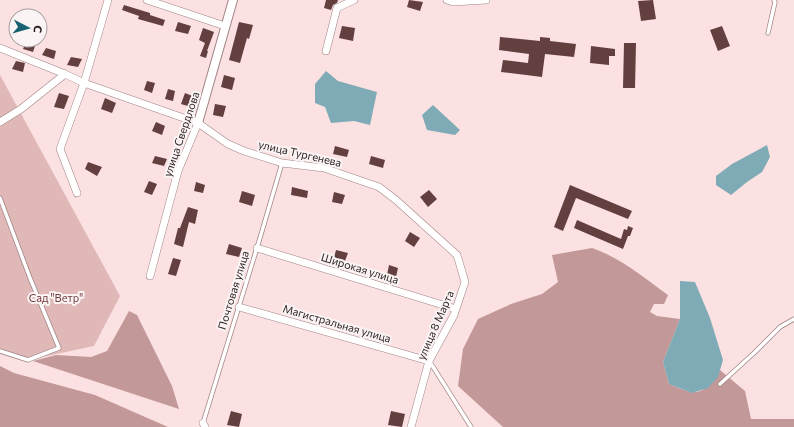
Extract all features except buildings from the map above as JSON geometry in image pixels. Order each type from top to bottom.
[{"type":"street","points":[[77,193],[60,149],[84,83],[108,0]]},
{"type":"street","points":[[148,0],[225,26]]},
{"type":"street","name":"улица Свердлова","points":[[150,276],[178,171],[198,123],[233,0]]},
{"type":"street","points":[[326,50],[337,8],[354,0]]},
{"type":"street","points":[[447,0],[453,2],[486,0]]},
{"type":"street","name":"улица Тургенева","points":[[0,48],[66,74],[84,83],[198,123],[228,144],[244,151],[282,163],[324,168],[379,186],[457,255]]},
{"type":"street","points":[[0,122],[21,109],[66,74]]},
{"type":"street","name":"Широкая улица","points":[[257,248],[456,309]]},
{"type":"street","name":"улица 8 Марта","points":[[411,427],[429,361],[456,309],[465,282],[457,255]]},
{"type":"street","name":"Магистральная улица","points":[[239,307],[429,361]]},
{"type":"lane","points":[[768,33],[774,0]]},
{"type":"lane","name":"Почтовая улица","points":[[204,425],[282,163]]},
{"type":"lane","points":[[0,198],[30,278],[59,348],[28,360],[0,351]]},
{"type":"lane","points":[[720,384],[780,327],[794,319]]},
{"type":"lane","points":[[429,361],[471,427]]},
{"type":"green space","name":"Сад \"Ветр\"","points":[[0,75],[120,296],[94,346],[28,360],[0,350]]},
{"type":"shaded area","points":[[592,248],[613,257],[668,295],[664,304],[654,304],[650,312],[657,316],[680,319],[663,362],[669,384],[691,392],[700,391],[705,389],[713,382],[720,370],[745,391],[751,419],[794,419],[794,427],[503,427],[458,386],[463,349],[478,319],[511,304],[542,294],[558,282],[552,255]]},
{"type":"shaded area","points":[[129,311],[137,315],[172,386],[179,409],[33,361],[56,355],[91,357],[107,351]]},
{"type":"shaded area","points":[[0,366],[14,373],[95,395],[168,427],[0,427]]},
{"type":"water","points":[[326,71],[338,81],[377,92],[370,125],[354,121],[331,123],[325,107],[315,103],[315,84]]},
{"type":"water","points":[[433,105],[460,130],[455,135],[427,130],[422,115]]},
{"type":"water","points":[[767,145],[770,157],[762,172],[731,195],[716,185],[716,176],[732,164]]},
{"type":"water","points":[[680,281],[695,282],[710,318],[723,360],[718,377],[708,388],[692,393],[669,384],[663,362],[680,319]]}]
